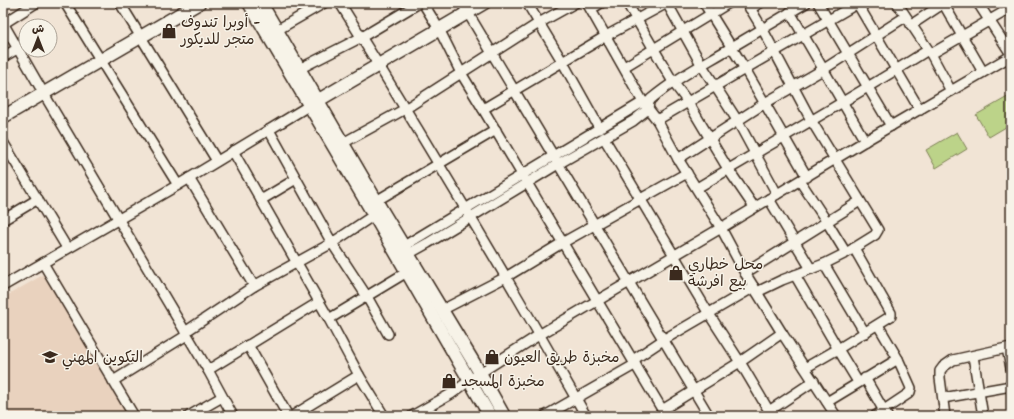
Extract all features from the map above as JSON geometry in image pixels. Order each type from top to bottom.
[{"type":"street","points":[[36,3],[3,24],[208,370],[233,416]]},
{"type":"street","points":[[66,3],[178,185]]},
{"type":"street","points":[[120,3],[217,161]]},
{"type":"street","points":[[3,117],[199,3]]},
{"type":"street","points":[[249,3],[314,103],[343,143],[374,214],[442,310],[504,416]]},
{"type":"street","points":[[261,3],[300,69],[314,103],[357,178],[376,201],[401,253],[407,272],[490,416]]},
{"type":"street","points":[[277,30],[324,3]]},
{"type":"street","points":[[340,3],[379,65],[506,277],[586,416]]},
{"type":"street","points":[[300,69],[362,37],[419,3]]},
{"type":"street","points":[[423,3],[439,29],[461,73],[664,413],[693,391],[782,334]]},
{"type":"street","points":[[3,286],[178,185],[439,29],[465,8],[484,3]]},
{"type":"street","points":[[527,3],[562,61],[600,129]]},
{"type":"street","points":[[343,143],[405,109],[539,23],[575,3]]},
{"type":"street","points":[[601,3],[589,6],[782,334],[836,416]]},
{"type":"street","points":[[627,3],[673,82],[688,102],[728,169],[754,207]]},
{"type":"street","points":[[483,108],[562,61],[667,3],[700,64],[716,86],[756,153],[773,196],[795,242],[811,269]]},
{"type":"street","points":[[704,3],[785,137],[804,179],[846,254]]},
{"type":"street","points":[[624,67],[729,3]]},
{"type":"street","points":[[545,416],[634,362],[663,340],[709,314],[756,289],[824,264],[846,254],[875,235],[878,230],[877,226],[860,201],[811,120],[749,6],[760,3]]},
{"type":"street","points":[[401,253],[556,160],[600,129],[647,104],[673,82],[700,64],[731,48],[762,28],[806,3]]},
{"type":"street","points":[[818,3],[891,126]]},
{"type":"street","points":[[657,120],[857,3],[920,110]]},
{"type":"street","points":[[897,3],[929,52],[951,91]]},
{"type":"street","points":[[911,25],[943,3],[983,72]]},
{"type":"street","points":[[412,416],[452,394],[480,373],[539,335],[1011,55],[978,3]]},
{"type":"street","points":[[465,8],[708,416]]},
{"type":"street","points":[[697,188],[897,69],[962,37],[1011,8]]},
{"type":"street","points":[[790,12],[865,141]]},
{"type":"street","points":[[678,159],[737,120],[824,69],[905,17]]},
{"type":"street","points":[[3,57],[17,48]]},
{"type":"street","points":[[556,160],[604,138],[637,118],[647,104]]},
{"type":"street","points":[[269,130],[332,243],[388,334]]},
{"type":"street","points":[[376,201],[496,130]]},
{"type":"street","points":[[604,138],[770,413],[814,381]]},
{"type":"street","points":[[3,142],[67,248]]},
{"type":"street","points":[[233,151],[384,416]]},
{"type":"street","points":[[442,310],[506,277],[562,243],[687,173]]},
{"type":"street","points":[[189,178],[254,286]]},
{"type":"street","points":[[261,200],[296,179]]},
{"type":"street","points":[[3,220],[38,199]]},
{"type":"street","points":[[745,272],[860,201]]},
{"type":"street","points":[[113,381],[254,286],[332,243],[374,214]]},
{"type":"street","points":[[805,368],[891,316],[891,313],[854,248]]},
{"type":"street","points":[[43,263],[134,416]]},
{"type":"street","points":[[824,264],[865,333]]},
{"type":"street","points":[[329,319],[407,272]]},
{"type":"street","points":[[795,275],[838,349],[885,413]]},
{"type":"street","points":[[208,370],[319,302]]},
{"type":"street","points":[[875,416],[885,413],[910,392],[910,383],[878,325]]},
{"type":"street","points":[[248,345],[288,416]]},
{"type":"street","points":[[945,416],[940,378],[942,367],[953,360],[1009,348],[1011,368]]},
{"type":"street","points":[[973,356],[983,416]]},
{"type":"street","points":[[827,402],[898,359]]},
{"type":"street","points":[[292,416],[360,375]]},
{"type":"street","points":[[942,398],[1011,386]]},
{"type":"street","points":[[189,416],[222,397]]},
{"type":"shaded area","name":"التكوين المهني","points":[[48,272],[132,416],[3,416],[3,298]]},
{"type":"green space","points":[[1011,95],[1011,124],[989,137],[976,115]]},
{"type":"green space","points":[[957,132],[967,149],[936,168],[926,150]]},
{"type":"place","name":"أوبرا تندوف - متجر للديكور","points":[[169,31]]},
{"type":"place","name":"محل خطاري بيع افرشة","points":[[676,273]]},
{"type":"place","name":"التكوين المهني","points":[[50,357]]},
{"type":"place","name":"مخبزة طريق العيون","points":[[492,357]]},
{"type":"place","name":"مخبزة المسجد","points":[[449,381]]}]
